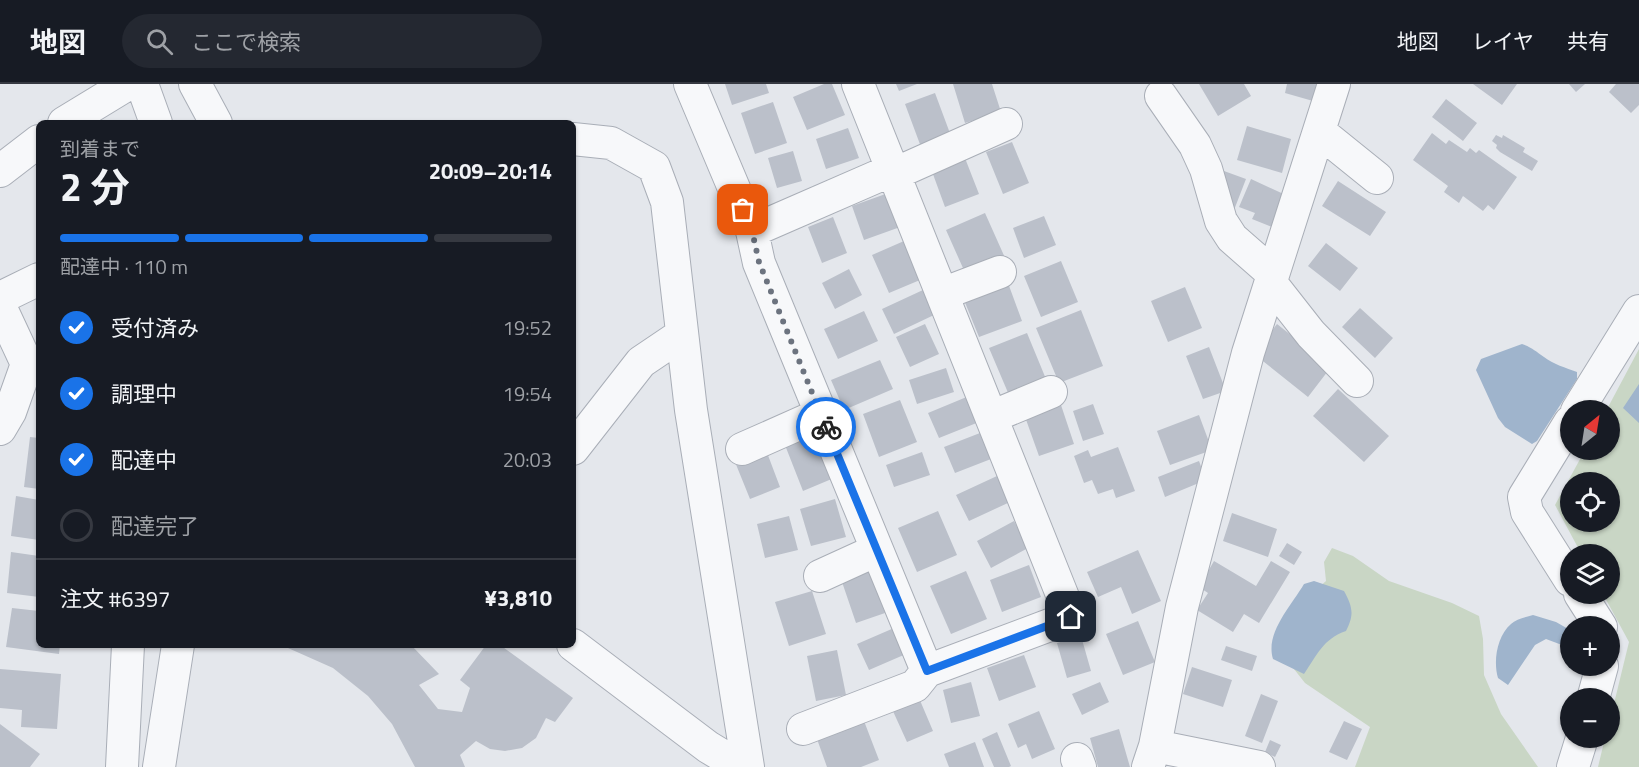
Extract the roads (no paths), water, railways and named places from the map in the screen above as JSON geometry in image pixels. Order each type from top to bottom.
[{"type":"street","points":[[69,120],[128,84]]},
{"type":"street","points":[[142,84],[155,120]]},
{"type":"street","points":[[195,84],[214,120]]},
{"type":"street","points":[[690,84],[752,231],[759,262],[927,671]]},
{"type":"street","points":[[803,729],[915,686],[927,671],[1071,617],[858,84]]},
{"type":"street","points":[[1258,767],[1151,757],[1182,607],[1248,352],[1334,84]]},
{"type":"street","points":[[1161,96],[1195,145],[1206,170],[1221,221],[1232,238],[1272,278],[1311,334],[1357,381]]},
{"type":"street","points":[[752,231],[1006,124]]},
{"type":"street","points":[[1320,132],[1377,178]]},
{"type":"street","points":[[576,139],[611,143],[654,167],[667,202],[681,335],[748,767]]},
{"type":"street","points":[[0,171],[36,143]]},
{"type":"street","points":[[576,151],[611,143]]},
{"type":"street","points":[[942,294],[1000,272]]},
{"type":"street","points":[[0,298],[36,280]]},
{"type":"street","points":[[0,306],[27,364],[10,412],[0,429]]},
{"type":"street","points":[[1584,400],[1639,311]]},
{"type":"street","points":[[576,445],[641,362],[681,335]]},
{"type":"street","points":[[991,417],[1051,392]]},
{"type":"street","points":[[742,449],[821,414]]},
{"type":"street","points":[[1560,439],[1524,498],[1527,512],[1560,563]]},
{"type":"street","points":[[820,576],[877,550]]},
{"type":"street","points":[[576,647],[708,747],[741,767]]},
{"type":"street","points":[[122,767],[128,648]]},
{"type":"street","points":[[159,767],[178,648]]},
{"type":"street","points":[[1573,767],[1579,748]]},
{"type":"water","points":[[1522,344],[1551,362],[1577,372],[1577,379],[1563,400],[1560,400],[1560,405],[1537,441],[1532,444],[1505,427],[1498,418],[1476,370],[1481,359]]},
{"type":"water","points":[[1639,384],[1639,423],[1623,408]]},
{"type":"water","points":[[1314,581],[1344,591],[1351,606],[1351,615],[1346,631],[1326,643],[1304,674],[1273,659],[1273,639],[1286,611],[1304,584]]},
{"type":"water","points":[[1533,615],[1560,624],[1560,644],[1546,639],[1535,645],[1508,685],[1498,678],[1497,649],[1506,629],[1521,618]]}]
